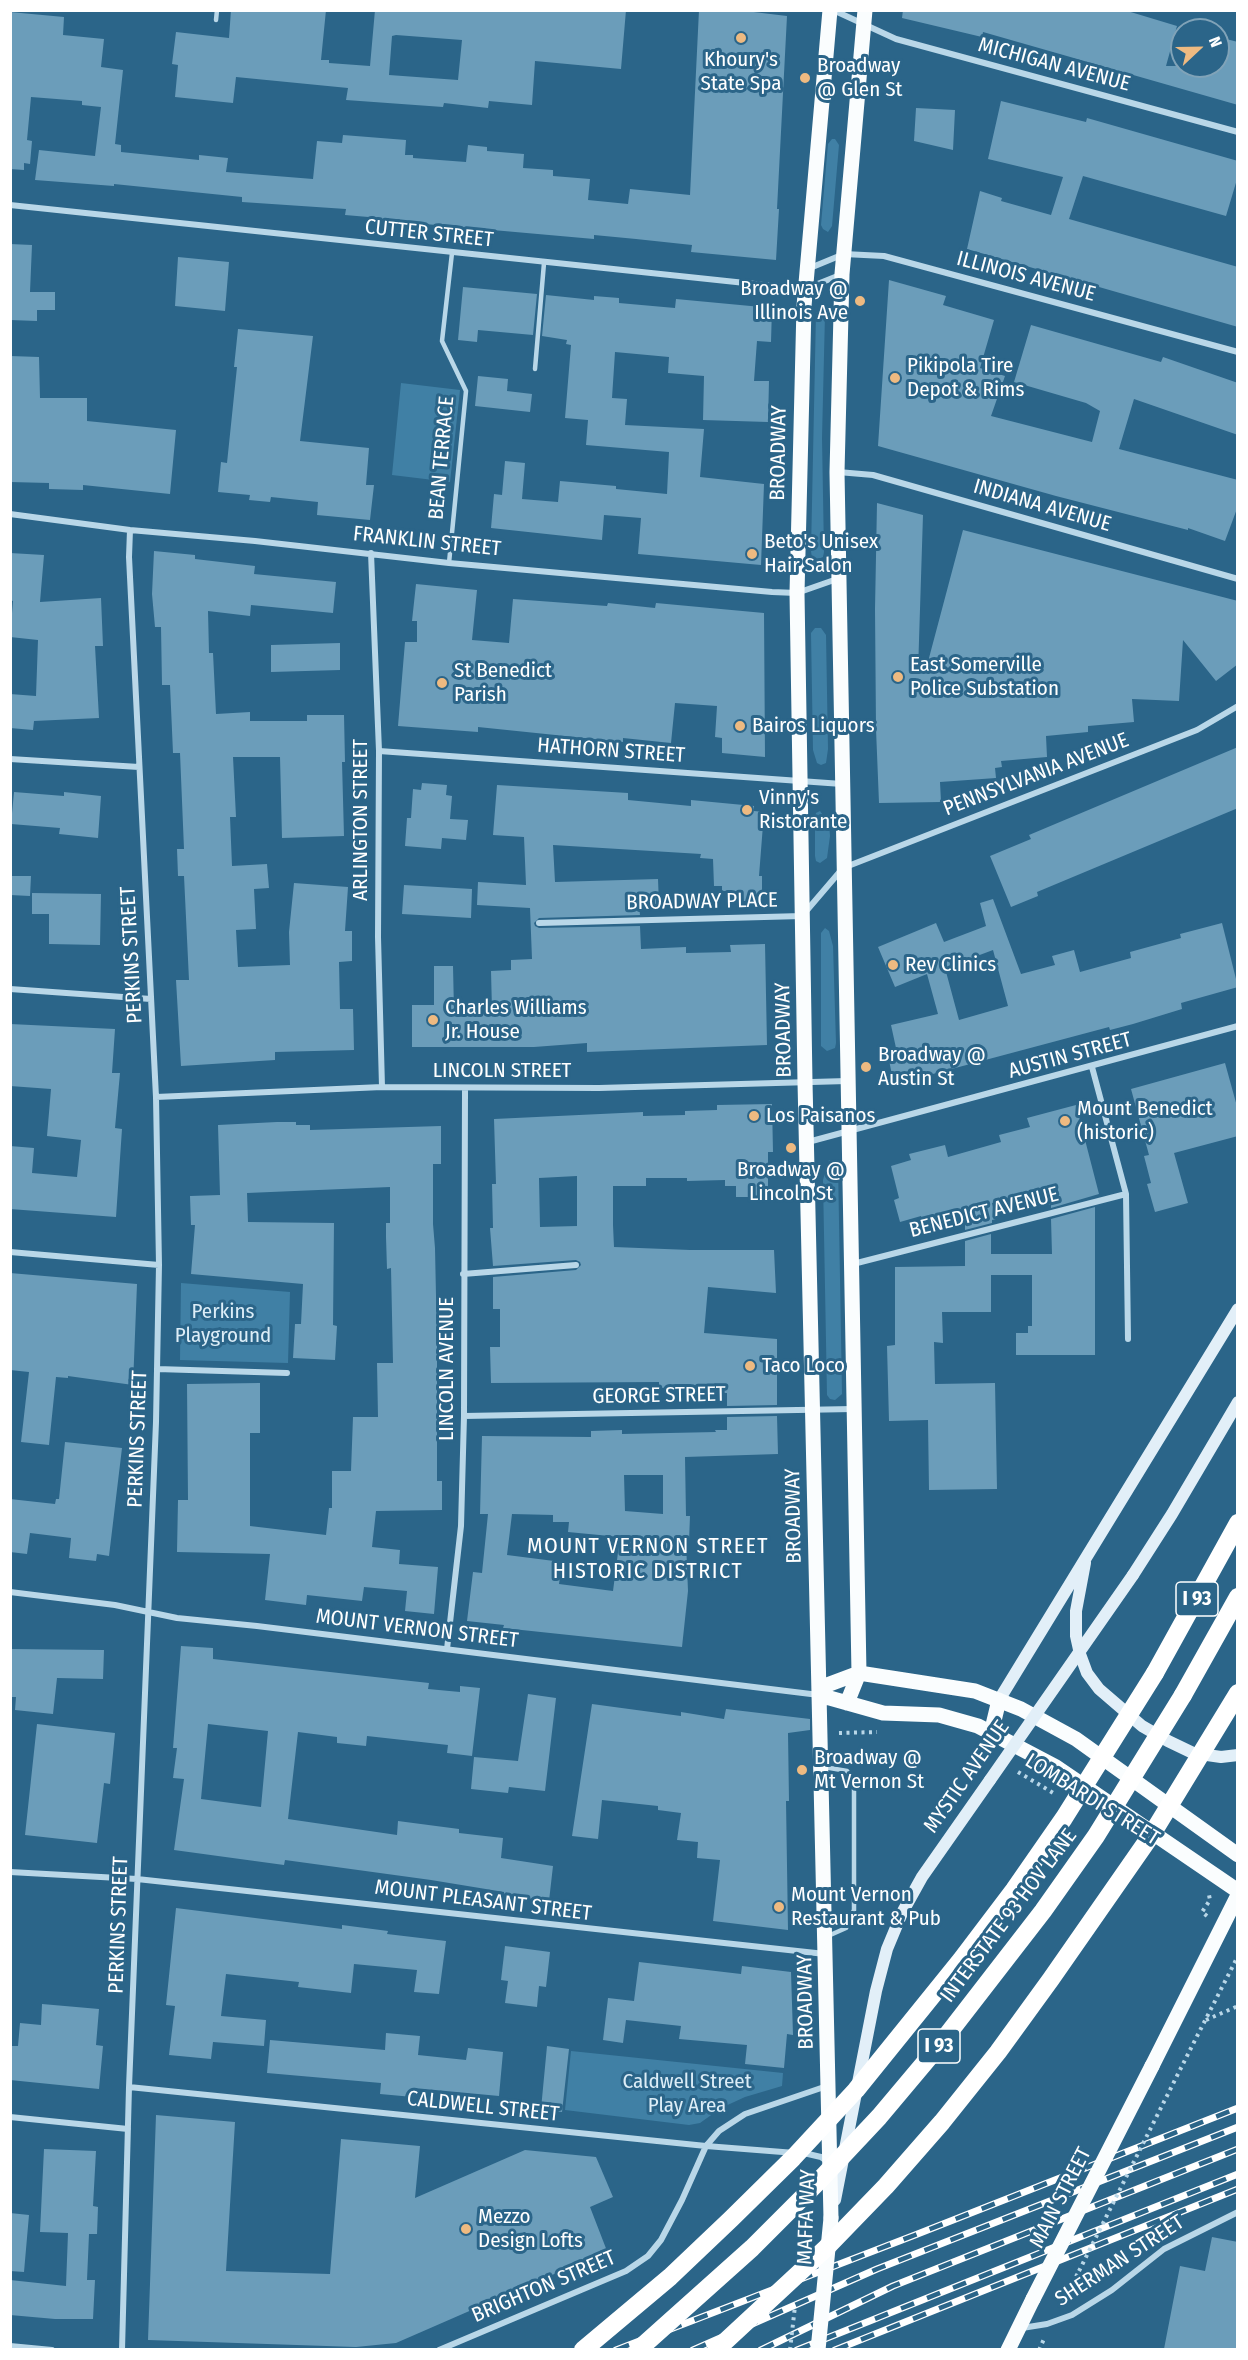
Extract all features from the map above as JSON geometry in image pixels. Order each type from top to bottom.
[{"type":"highway","name":"I 93","points":[[584,2349],[670,2277],[793,2158],[863,2081],[954,1969],[1014,1890],[1064,1818],[1155,1673],[1238,1523]]},
{"type":"highway","name":"INTERSTATE 93 HOV LANE","points":[[638,2349],[745,2255],[809,2191],[879,2117],[930,2057],[1043,1911],[1096,1836],[1183,1695],[1238,1597]]},
{"type":"highway","name":"I 93","points":[[716,2349],[826,2248],[886,2186],[991,2061],[1152,1834],[1238,1693]]},
{"type":"main road","name":"BROADWAY","points":[[829,2085],[805,1082],[798,593],[805,289],[832,10]]},
{"type":"main road","points":[[847,1703],[860,1673],[837,472],[842,274],[864,17]]},
{"type":"main road","points":[[996,1735],[993,1725],[999,1700],[1238,1309]]},
{"type":"main road","name":"MYSTIC AVENUE","points":[[831,2218],[876,1991],[887,1949],[902,1913],[922,1877],[1133,1575],[1238,1402]]},
{"type":"main road","points":[[1088,1553],[1076,1611],[1076,1636],[1088,1673],[1099,1689],[1142,1726],[1193,1753],[1238,1755]]},
{"type":"main road","points":[[819,1691],[860,1673],[975,1691],[999,1700],[1048,1722],[1076,1739],[1238,1855]]},
{"type":"main road","points":[[819,1691],[847,1703],[883,1713],[939,1715],[978,1726],[1056,1767],[1238,1893]]},
{"type":"main road","name":"MAIN STREET","points":[[1008,2349],[1238,1893]]},
{"type":"main road","name":"MAFFA WAY","points":[[818,2349],[831,2218],[829,2085]]},
{"type":"street","name":"MICHIGAN AVENUE","points":[[832,10],[864,17],[896,39],[1238,132]]},
{"type":"street","name":"CUTTER STREET","points":[[10,205],[805,289],[842,274]]},
{"type":"street","name":"ILLINOIS AVENUE","points":[[807,269],[844,254],[895,259],[1238,352]]},
{"type":"street","name":"INDIANA AVENUE","points":[[837,472],[873,475],[1238,579]]},
{"type":"street","name":"FRANKLIN STREET","points":[[10,514],[129,530],[449,562],[798,593],[838,579]]},
{"type":"street","name":"PERKINS STREET","points":[[122,2349],[129,2087],[157,1370],[159,1265],[156,1097],[129,530]]},
{"type":"street","name":"ARLINGTON STREET","points":[[371,553],[379,751],[378,937],[382,1087]]},
{"type":"street","name":"PENNSYLVANIA AVENUE","points":[[843,868],[1197,730],[1238,706]]},
{"type":"street","name":"HATHORN STREET","points":[[379,751],[842,784]]},
{"type":"street","points":[[10,759],[139,767]]},
{"type":"street","name":"BROADWAY PLACE","points":[[539,922],[802,916],[843,868]]},
{"type":"street","points":[[10,989],[151,999]]},
{"type":"street","name":"AUSTIN STREET","points":[[807,1143],[1238,1026]]},
{"type":"street","points":[[1092,1067],[1126,1194],[1128,1339]]},
{"type":"street","name":"LINCOLN STREET","points":[[156,1097],[382,1087],[599,1088],[847,1081]]},
{"type":"street","name":"LINCOLN AVENUE","points":[[447,1649],[461,1526],[464,1416],[465,1089]]},
{"type":"street","name":"BENEDICT AVENUE","points":[[851,1264],[1126,1194]]},
{"type":"street","points":[[10,1252],[159,1265]]},
{"type":"street","points":[[464,1274],[576,1265]]},
{"type":"street","points":[[157,1370],[287,1373]]},
{"type":"street","name":"GEORGE STREET","points":[[464,1416],[854,1409]]},
{"type":"street","name":"MOUNT VERNON STREET","points":[[10,1592],[115,1605],[148,1613],[819,1691]]},
{"type":"street","name":"MOUNT PLEASANT STREET","points":[[10,1872],[137,1879],[826,1954]]},
{"type":"street","name":"BRIGHTON STREET","points":[[440,2349],[626,2271],[648,2256],[661,2240],[706,2146],[722,2128],[745,2114],[829,2085]]},
{"type":"street","name":"CALDWELL STREET","points":[[129,2087],[706,2146],[808,2154],[821,2157],[831,2165]]},
{"type":"street","points":[[10,2117],[128,2129]]},
{"type":"street","name":"SHERMAN STREET","points":[[1018,2328],[1047,2324],[1072,2314],[1112,2290],[1164,2249],[1238,2212]]},
{"type":"street","points":[[10,2346],[52,2349]]},
{"type":"lane","points":[[216,20],[217,10]]},
{"type":"lane","name":"BEAN TERRACE","points":[[449,562],[466,391],[442,341],[452,253]]},
{"type":"lane","points":[[534,369],[544,263]]},
{"type":"lane","points":[[821,1766],[848,1772],[854,1781],[856,1893],[854,1910],[851,1922],[846,1928],[825,1937]]},
{"type":"path","points":[[821,1734],[881,1732]]},
{"type":"path","name":"LOMBARDI STREET","points":[[1017,1770],[1063,1799]]},
{"type":"path","points":[[1202,1888],[1209,1893],[1210,1900],[1202,1912],[1208,1916]]},
{"type":"path","points":[[1067,2293],[1238,1956]]},
{"type":"path","points":[[1205,2020],[1238,2006]]},
{"type":"green space","points":[[835,139],[839,145],[832,226],[828,232],[821,225],[828,144]]},
{"type":"green space","points":[[820,308],[825,314],[822,438],[824,552],[823,557],[818,559],[812,558],[811,551],[816,313]]},
{"type":"green space","points":[[401,383],[460,390],[450,482],[392,475]]},
{"type":"green space","points":[[815,628],[821,628],[826,635],[828,749],[826,763],[821,765],[817,763],[813,750],[811,633]]},
{"type":"green space","points":[[820,811],[829,824],[830,836],[827,858],[820,863],[816,861],[815,856],[815,816]]},
{"type":"green space","points":[[825,928],[829,931],[833,946],[836,1043],[835,1048],[827,1051],[821,1046],[821,933]]},
{"type":"green space","points":[[829,1160],[836,1161],[838,1164],[842,1394],[835,1400],[830,1399],[827,1395],[823,1180]]},
{"type":"green space","name":"Perkins Playground","points":[[181,1283],[290,1292],[288,1363],[180,1360]]},
{"type":"green space","name":"Caldwell Street Play Area","points":[[571,2051],[783,2073],[782,2086],[745,2097],[721,2108],[700,2123],[689,2125],[565,2110]]},
{"type":"building","points":[[231,10],[326,10],[321,60],[329,60],[329,63],[370,66],[375,10],[626,10],[621,69],[535,61],[532,105],[489,101],[488,108],[444,103],[443,107],[346,100],[348,88],[236,77],[233,103],[175,97],[178,65],[172,64],[176,32],[229,38]],"holes":[[[392,36],[462,40],[458,80],[389,75]]]},
{"type":"building","points":[[699,10],[737,10],[787,16],[776,260],[691,252],[692,245],[594,235],[594,239],[380,220],[380,218],[345,215],[346,209],[242,202],[242,197],[114,184],[114,186],[35,180],[39,150],[95,156],[101,107],[82,105],[82,101],[31,97],[27,140],[32,141],[30,164],[24,163],[24,170],[10,169],[10,12],[64,17],[63,35],[104,39],[101,67],[123,70],[115,144],[121,145],[121,152],[199,160],[199,155],[228,158],[226,172],[313,179],[317,141],[342,143],[343,135],[406,140],[405,155],[413,155],[413,158],[466,162],[468,145],[487,147],[487,151],[524,154],[523,168],[553,170],[553,176],[590,179],[588,200],[628,204],[630,189],[690,195]]},
{"type":"building","points":[[903,10],[1124,10],[1170,24],[1170,51],[1166,66],[1170,66],[1170,78],[1230,78],[1230,40],[1238,42],[1238,105],[983,32],[982,37],[902,18]]},
{"type":"building","points":[[1001,101],[1086,122],[1087,118],[1238,161],[1238,176],[1226,216],[1083,176],[1069,219],[1238,267],[1238,327],[967,249],[980,191],[1002,198],[1001,201],[1051,215],[1063,177],[988,159]]},
{"type":"building","points":[[916,108],[955,110],[953,150],[914,141]]},
{"type":"building","points":[[10,244],[32,245],[30,292],[55,292],[55,310],[37,310],[37,321],[10,320]]},
{"type":"building","points":[[178,257],[229,262],[225,311],[175,306]]},
{"type":"building","points":[[889,280],[946,296],[943,305],[994,320],[980,368],[1005,376],[991,416],[1092,442],[1100,411],[1086,403],[1014,382],[1031,325],[1161,362],[1163,357],[1238,383],[1238,435],[1134,399],[1119,449],[1238,480],[1238,506],[1225,541],[1188,528],[1188,530],[1056,496],[878,446]]},
{"type":"building","points":[[463,287],[537,294],[533,335],[478,330],[477,342],[458,340]]},
{"type":"building","points":[[546,295],[594,300],[594,296],[619,298],[619,303],[675,308],[676,299],[772,308],[771,342],[757,341],[754,381],[769,381],[768,422],[703,420],[704,376],[668,373],[669,357],[615,352],[612,398],[627,399],[625,425],[704,429],[700,477],[764,484],[761,565],[638,554],[641,518],[604,515],[602,540],[491,528],[494,494],[502,495],[505,461],[525,463],[522,499],[558,502],[560,481],[667,494],[669,452],[586,445],[588,420],[565,418],[571,345],[566,344],[567,340],[542,336]]},
{"type":"building","points":[[238,329],[313,336],[300,441],[369,448],[366,485],[374,485],[370,520],[317,515],[318,502],[271,497],[270,502],[249,500],[250,495],[218,492],[221,462],[227,463],[237,367],[234,367]]},
{"type":"building","points":[[10,356],[39,357],[40,398],[87,398],[87,421],[176,430],[170,494],[83,485],[83,490],[49,489],[49,483],[10,482]]},
{"type":"building","points":[[478,376],[508,379],[507,391],[532,394],[530,412],[475,406]]},
{"type":"building","points":[[877,503],[923,515],[918,672],[925,673],[963,530],[1238,601],[1238,664],[1216,681],[1183,640],[1179,701],[1132,699],[1134,722],[1088,726],[1088,732],[1046,736],[1047,757],[1001,761],[1002,767],[995,768],[996,778],[940,782],[941,802],[879,803],[875,609]]},
{"type":"building","points":[[154,551],[195,555],[195,559],[255,566],[254,574],[336,582],[333,613],[251,605],[250,616],[208,611],[209,653],[213,653],[216,714],[250,712],[250,721],[307,721],[307,715],[344,715],[345,762],[342,762],[344,836],[282,838],[280,757],[233,757],[236,817],[230,817],[232,866],[267,864],[269,888],[254,889],[256,929],[236,930],[238,967],[290,965],[289,932],[294,883],[348,887],[345,931],[352,931],[352,961],[339,962],[340,1009],[353,1009],[354,1050],[275,1052],[275,1060],[181,1066],[176,980],[189,980],[184,876],[178,876],[177,849],[184,849],[180,753],[173,753],[170,685],[162,685],[161,627],[155,627],[152,594]]},
{"type":"building","points":[[10,553],[44,555],[40,602],[101,598],[103,646],[95,646],[99,718],[34,721],[33,730],[10,728],[10,694],[36,696],[38,640],[10,637],[13,601],[10,600]]},
{"type":"building","points":[[416,584],[477,590],[472,640],[509,643],[513,599],[607,606],[608,603],[655,608],[656,603],[764,613],[765,757],[722,753],[722,738],[715,737],[717,706],[675,703],[671,743],[623,738],[623,742],[478,727],[478,732],[398,726],[405,642],[417,642],[417,621],[412,621]]},
{"type":"building","points":[[340,643],[340,670],[271,672],[271,645]]},
{"type":"building","points":[[1238,747],[1238,808],[1037,892],[1038,896],[1011,907],[990,856],[1031,839],[1029,835]]},
{"type":"building","points":[[422,783],[447,785],[446,795],[452,796],[450,819],[468,820],[466,840],[442,838],[441,849],[405,846],[407,818],[411,818],[413,789],[421,790]]},
{"type":"building","points":[[497,785],[628,793],[628,800],[691,806],[691,800],[754,806],[754,811],[764,812],[759,876],[762,876],[762,901],[730,901],[730,891],[722,891],[722,886],[714,886],[713,859],[700,858],[701,854],[553,845],[555,882],[658,879],[659,905],[639,906],[640,915],[539,918],[534,923],[539,928],[640,926],[641,949],[686,947],[686,953],[731,952],[730,945],[765,944],[767,1045],[587,1052],[587,1043],[534,1047],[412,1047],[412,1005],[434,1005],[434,966],[453,966],[454,1011],[492,1010],[491,971],[511,970],[511,960],[532,959],[530,908],[477,905],[478,882],[526,885],[524,837],[493,835]]},
{"type":"building","points":[[14,792],[64,796],[64,792],[101,796],[98,838],[59,834],[60,828],[11,824]]},
{"type":"building","points":[[11,876],[31,876],[30,896],[10,895]]},
{"type":"building","points":[[404,885],[472,889],[471,918],[402,914]]},
{"type":"building","points":[[32,893],[101,894],[100,945],[49,944],[49,914],[32,914]]},
{"type":"building","points":[[993,899],[1021,974],[1055,965],[1052,956],[1074,950],[1080,972],[1131,958],[1130,952],[1181,938],[1180,934],[1222,923],[1238,987],[1181,1003],[1182,1009],[1133,1024],[1110,1030],[1109,1027],[929,1075],[930,1080],[905,1085],[903,1078],[893,1080],[887,1050],[896,1048],[891,1025],[938,1014],[927,974],[895,987],[878,947],[936,923],[944,942],[986,926],[980,903]],"holes":[[[993,950],[1008,1006],[959,1020],[945,968]]]},
{"type":"building","points":[[10,1024],[115,1029],[112,1073],[120,1073],[115,1128],[122,1129],[116,1217],[10,1209],[10,1146],[34,1148],[32,1173],[77,1177],[81,1140],[47,1136],[51,1089],[10,1086]]},
{"type":"building","points":[[1225,1063],[1238,1110],[1238,1136],[1174,1153],[1188,1203],[1155,1212],[1147,1184],[1151,1183],[1144,1156],[1149,1155],[1131,1089]]},
{"type":"building","points":[[772,1104],[773,1152],[768,1152],[768,1197],[736,1197],[736,1186],[725,1186],[725,1180],[687,1181],[687,1178],[646,1178],[646,1186],[613,1186],[614,1247],[774,1250],[776,1293],[708,1287],[704,1333],[777,1339],[777,1405],[727,1406],[727,1393],[689,1393],[689,1387],[659,1388],[659,1382],[491,1383],[490,1347],[500,1347],[500,1309],[493,1309],[493,1277],[576,1270],[581,1265],[576,1260],[493,1266],[490,1228],[493,1228],[492,1184],[496,1184],[494,1119],[643,1112],[643,1116],[685,1115],[685,1111],[717,1110],[717,1105]],"holes":[[[577,1176],[577,1226],[540,1227],[539,1178]]]},
{"type":"building","points":[[1076,1105],[1099,1194],[1051,1208],[1051,1204],[1034,1208],[1030,1194],[992,1203],[996,1219],[992,1220],[992,1223],[965,1230],[965,1214],[924,1226],[921,1216],[900,1222],[894,1200],[899,1198],[891,1166],[911,1160],[909,1154],[945,1145],[948,1157],[1001,1142],[999,1135],[1030,1127],[1027,1118]]},
{"type":"building","points":[[277,1122],[310,1125],[310,1130],[441,1126],[441,1164],[433,1164],[433,1224],[437,1344],[437,1481],[442,1481],[442,1510],[376,1511],[372,1547],[400,1550],[399,1564],[438,1567],[434,1614],[405,1611],[407,1591],[364,1587],[362,1601],[307,1595],[306,1605],[265,1600],[270,1554],[177,1552],[178,1500],[188,1500],[187,1384],[260,1383],[260,1433],[250,1433],[250,1526],[326,1535],[329,1508],[332,1508],[332,1471],[351,1471],[353,1417],[378,1417],[377,1363],[393,1363],[391,1268],[387,1269],[386,1237],[386,1223],[390,1223],[390,1187],[247,1193],[248,1222],[334,1223],[333,1325],[337,1326],[335,1360],[293,1358],[295,1324],[301,1324],[303,1284],[191,1274],[195,1225],[191,1225],[190,1196],[220,1195],[218,1125]]},
{"type":"building","points":[[1095,1207],[1095,1355],[1016,1355],[1016,1333],[1028,1333],[1028,1326],[1032,1326],[1032,1275],[991,1275],[991,1312],[942,1312],[943,1343],[934,1342],[935,1384],[995,1383],[997,1489],[929,1490],[928,1420],[889,1421],[887,1346],[895,1345],[895,1267],[965,1266],[965,1241],[991,1234],[991,1254],[1052,1254],[1051,1219]]},
{"type":"building","points":[[10,1273],[137,1284],[133,1385],[68,1376],[68,1378],[56,1377],[49,1445],[21,1442],[29,1372],[10,1370]]},
{"type":"building","points":[[777,1416],[778,1454],[685,1457],[686,1516],[690,1516],[689,1542],[686,1542],[688,1591],[682,1647],[503,1628],[504,1625],[467,1621],[473,1572],[482,1573],[488,1514],[480,1514],[482,1436],[591,1437],[591,1431],[622,1430],[622,1434],[716,1432],[715,1430],[727,1430],[727,1417]],"holes":[[[624,1475],[663,1475],[663,1514],[625,1511]],[[512,1514],[553,1515],[553,1522],[569,1522],[568,1532],[620,1537],[613,1591],[559,1584],[562,1562],[507,1555]]]},
{"type":"building","points":[[65,1442],[122,1448],[109,1556],[97,1554],[96,1561],[69,1558],[71,1538],[30,1533],[27,1554],[10,1552],[10,1499],[55,1504],[56,1499],[59,1499]]},
{"type":"building","points":[[181,1646],[213,1648],[213,1659],[429,1683],[428,1689],[460,1692],[460,1686],[480,1688],[472,1756],[447,1753],[448,1745],[367,1736],[366,1746],[337,1743],[337,1737],[298,1732],[288,1819],[397,1835],[398,1821],[459,1829],[459,1833],[503,1838],[501,1858],[553,1866],[549,1901],[504,1895],[504,1892],[431,1880],[285,1860],[284,1865],[174,1850],[184,1779],[173,1778],[177,1748],[173,1748]],"holes":[[[208,1724],[268,1731],[261,1807],[201,1799]]]},
{"type":"building","points":[[10,1649],[104,1650],[103,1679],[57,1678],[53,1714],[15,1710],[16,1697],[10,1697]]},
{"type":"building","points":[[528,1694],[556,1698],[545,1791],[509,1787],[508,1793],[471,1789],[474,1757],[518,1761]]},
{"type":"building","points":[[592,1704],[681,1716],[681,1712],[724,1719],[726,1709],[810,1719],[810,1730],[788,1733],[789,1801],[786,1801],[788,1930],[713,1921],[720,1860],[697,1858],[698,1842],[677,1840],[681,1813],[658,1810],[658,1806],[602,1800],[598,1839],[572,1836]]},
{"type":"building","points":[[37,1724],[115,1733],[110,1784],[104,1783],[97,1843],[25,1835]]},
{"type":"building","points":[[176,1908],[342,1929],[342,1925],[388,1931],[387,1934],[446,1941],[439,1994],[414,1992],[417,1970],[354,1964],[351,1993],[298,1987],[299,1982],[226,1974],[221,2016],[266,2020],[264,2046],[213,2042],[211,2059],[169,2055],[175,2006],[166,2005]]},
{"type":"building","points":[[505,1946],[550,1952],[546,1987],[539,1986],[537,2007],[505,2003],[508,1981],[501,1980]]},
{"type":"building","points":[[639,1962],[741,1974],[742,1966],[791,1972],[793,2035],[787,2034],[784,2068],[745,2064],[747,2045],[679,2039],[681,2026],[626,2020],[623,2043],[603,2040],[608,1998],[634,2001]]},
{"type":"building","points":[[42,2004],[99,2009],[96,2045],[103,2046],[99,2089],[10,2080],[10,2046],[18,2046],[20,2023],[41,2025]]},
{"type":"building","points":[[386,2033],[420,2036],[418,2055],[466,2060],[468,2048],[503,2052],[499,2096],[414,2088],[413,2097],[380,2094],[381,2083],[267,2073],[270,2040],[385,2050]]},
{"type":"building","points":[[547,2046],[569,2049],[562,2112],[541,2109]]},
{"type":"building","name":"Mezzo Design Lofts","points":[[156,2115],[235,2122],[226,2271],[330,2274],[341,2139],[420,2146],[415,2198],[525,2150],[596,2157],[613,2197],[590,2207],[607,2251],[396,2343],[356,2347],[148,2340]]},
{"type":"building","points":[[44,2149],[96,2151],[93,2206],[98,2207],[97,2234],[89,2234],[87,2280],[95,2280],[93,2319],[55,2319],[10,2315],[10,2280],[66,2286],[68,2233],[40,2232]]},
{"type":"building","points":[[10,2213],[29,2215],[24,2272],[10,2271]]},
{"type":"building","points":[[1212,2237],[1238,2242],[1238,2349],[1164,2349],[1180,2266],[1205,2271]]},
{"type":"railway","points":[[616,2350],[1238,2108]]},
{"type":"railway","points":[[693,2350],[877,2269],[1238,2127]]},
{"type":"railway","points":[[761,2350],[893,2286],[1238,2149]]},
{"type":"railway","points":[[797,2350],[1238,2174]]},
{"type":"railway","points":[[835,2350],[1238,2189]]},
{"type":"place","name":"Khoury's State Spa","points":[[741,38]]},
{"type":"place","name":"Broadway @ Glen St","points":[[805,78]]},
{"type":"place","name":"Broadway @ Illinois Ave","points":[[860,301]]},
{"type":"place","name":"Pikipola Tire Depot & Rims","points":[[895,378]]},
{"type":"place","name":"Beto's Unisex Hair Salon","points":[[752,554]]},
{"type":"place","name":"East Somerville Police Substation","points":[[898,677]]},
{"type":"place","name":"St Benedict Parish","points":[[442,683]]},
{"type":"place","name":"Bairos Liquors","points":[[740,726]]},
{"type":"place","name":"Vinny's Ristorante","points":[[747,810]]},
{"type":"place","name":"Rev Clinics","points":[[893,965]]},
{"type":"place","name":"Charles Williams Jr. House","points":[[433,1020]]},
{"type":"place","name":"Broadway @ Austin St","points":[[866,1067]]},
{"type":"place","name":"Los Paisanos","points":[[754,1116]]},
{"type":"place","name":"Mount Benedict (historic)","points":[[1065,1121]]},
{"type":"place","name":"Broadway @ Lincoln St","points":[[791,1148]]},
{"type":"place","name":"Taco Loco","points":[[750,1366]]},
{"type":"place","name":"Broadway @ Mt Vernon St","points":[[802,1770]]},
{"type":"place","name":"Mount Vernon Restaurant & Pub","points":[[779,1907]]},
{"type":"place","name":"Mezzo Design Lofts","points":[[466,2229]]},
{"type":"district","name":"MOUNT VERNON STREET HISTORIC DISTRICT","points":[[648,1560]]}]
